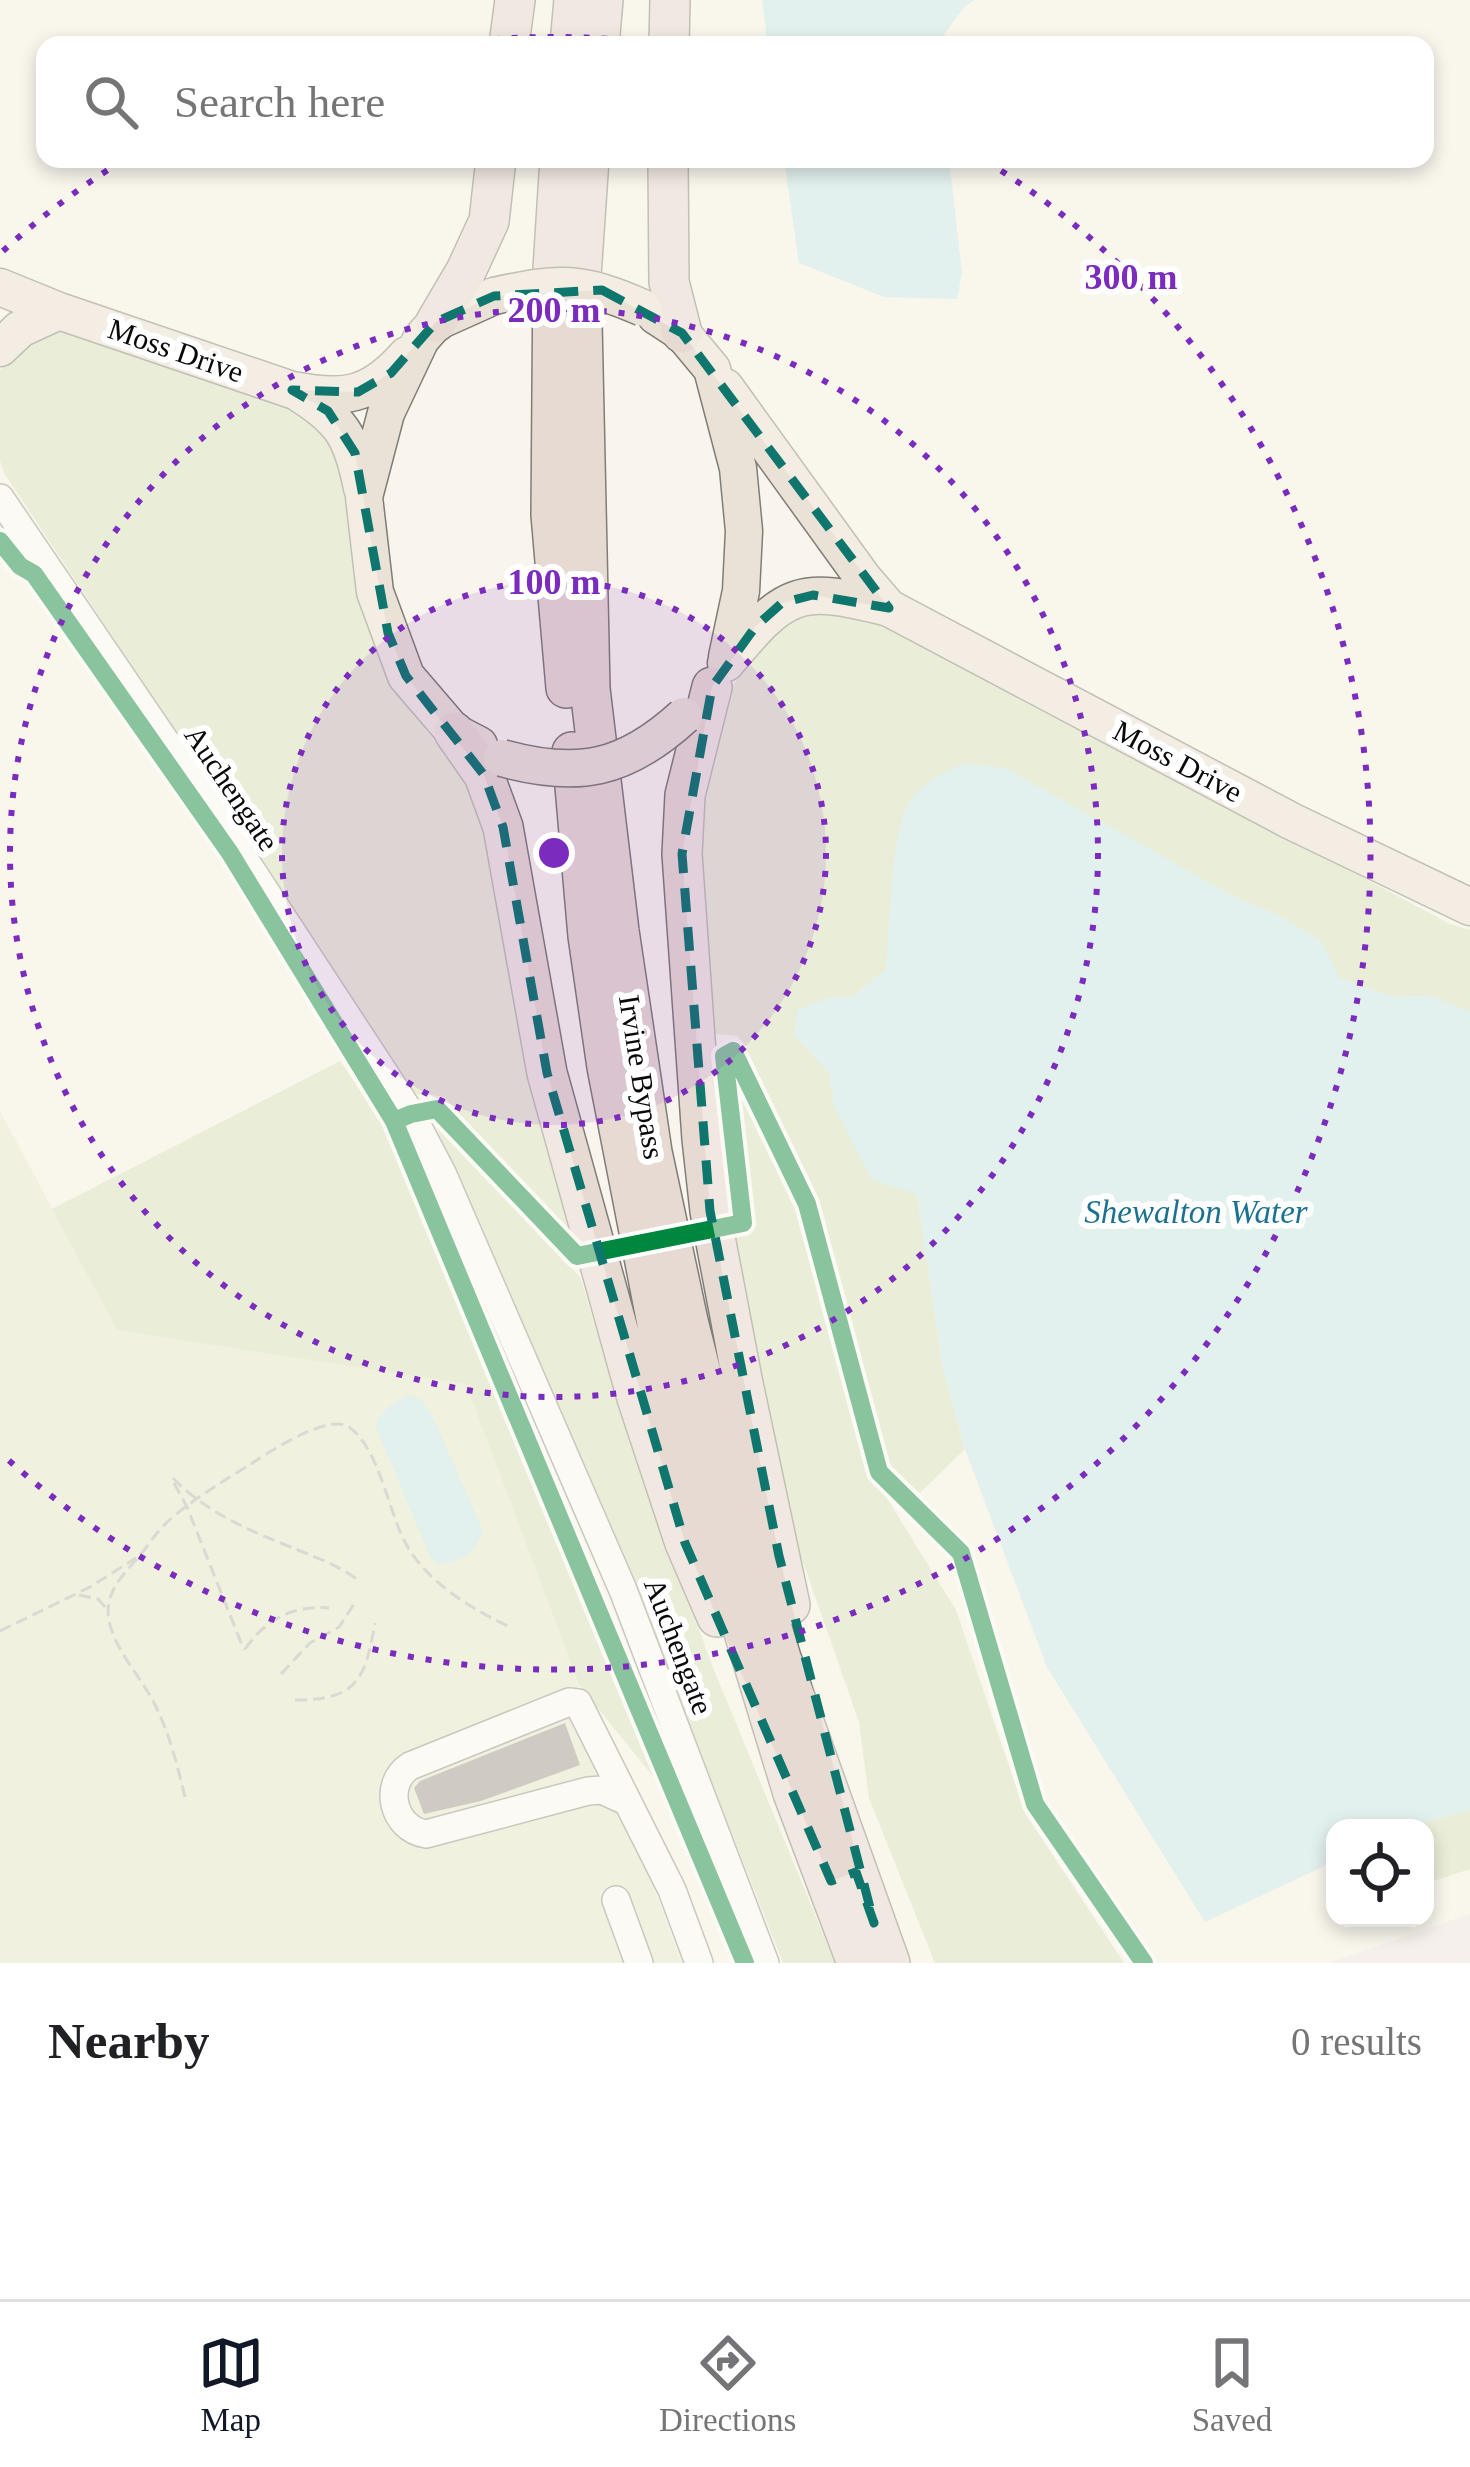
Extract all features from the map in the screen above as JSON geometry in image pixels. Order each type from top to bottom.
[{"type":"highway","points":[[510,36],[515,0]]},
{"type":"highway","points":[[571,36],[574,0]]},
{"type":"highway","points":[[600,36],[603,0]]},
{"type":"highway","points":[[669,36],[670,0]]},
{"type":"highway","points":[[428,331],[466,271],[489,221],[495,168]]},
{"type":"highway","name":"Irvine Bypass","points":[[559,168],[553,269],[551,514],[588,936],[608,1067],[660,1339],[693,1465],[793,1793],[857,1963]]},
{"type":"highway","name":"Irvine Bypass","points":[[589,168],[581,276],[590,689],[652,1152],[732,1496],[782,1658],[890,1963]]},
{"type":"highway","points":[[668,168],[669,281],[682,333]]},
{"type":"highway","points":[[719,675],[685,795],[682,854],[710,1210],[778,1556],[874,1923]]},
{"type":"highway","points":[[454,732],[484,775],[503,827],[547,1073],[637,1398],[685,1543],[793,1793]]},
{"type":"main road","name":"Moss Drive","points":[[0,287],[292,390],[328,397],[358,392],[391,373],[428,331],[494,296],[564,285],[602,290],[682,333],[889,608]]},
{"type":"main road","points":[[0,348],[20,329],[59,310]]},
{"type":"main road","points":[[428,331],[386,412],[364,497],[375,592],[388,633],[406,676],[454,732]]},
{"type":"main road","points":[[712,369],[738,468],[744,531],[741,591],[719,675]]},
{"type":"main road","name":"Moss Drive","points":[[292,390],[328,411],[340,427],[355,453],[364,497]]},
{"type":"main road","name":"Moss Drive","points":[[454,732],[502,758],[539,769],[579,770],[612,762],[684,716],[756,626],[782,603],[813,595],[848,597],[889,608],[1291,821],[1470,907]]},
{"type":"street","name":"Auchengate","points":[[0,498],[212,810],[411,1114],[442,1173],[622,1590],[765,1963]]},
{"type":"street","points":[[624,1800],[602,1790],[587,1791],[426,1834],[414,1832],[401,1820],[393,1786],[398,1774],[410,1766],[569,1702],[578,1703],[672,1889],[699,1963]]},
{"type":"street","points":[[616,1900],[638,1963]]},
{"type":"path","points":[[185,1797],[168,1735],[116,1640],[108,1604],[115,1583],[157,1532],[196,1499],[266,1454],[329,1423],[348,1426],[368,1450],[416,1562],[490,1618],[510,1627]]},
{"type":"path","points":[[329,1608],[292,1610],[256,1634],[244,1650],[173,1480],[240,1526],[358,1580]]},
{"type":"path","points":[[0,1631],[72,1597],[140,1556]]},
{"type":"path","points":[[72,1597],[83,1594],[98,1599],[109,1615]]},
{"type":"path","points":[[281,1674],[299,1652],[339,1627],[354,1604]]},
{"type":"path","points":[[295,1700],[346,1692],[369,1657],[375,1623]]},
{"type":"highlighted area","points":[[602,290],[682,333],[889,608],[813,595],[782,603],[756,626],[712,687],[682,854],[710,1211],[779,1556],[874,1923],[856,1872],[831,1881],[685,1543],[547,1073],[503,827],[484,775],[406,676],[388,633],[355,453],[328,411],[292,390],[358,392],[391,373],[436,322],[494,296]]},
{"type":"shaded area","points":[[1470,1914],[1470,1963],[1329,1963],[1434,1927]]},
{"type":"green space","points":[[77,327],[290,402],[325,429],[346,459],[373,630],[425,729],[474,790],[571,1235],[435,1095],[412,1094],[4,473],[0,371],[7,358],[42,331]]},
{"type":"green space","points":[[811,608],[846,609],[908,635],[1450,924],[1470,930],[1470,1012],[1430,996],[1393,997],[1339,978],[1322,942],[1284,918],[1235,897],[910,801],[898,838],[886,969],[854,996],[825,999],[793,1034],[829,1072],[834,1107],[917,1194],[943,1369],[965,1449],[920,1493],[892,1473],[816,1201],[738,1036],[710,1033],[689,846],[729,692],[757,647],[780,624]]},
{"type":"green space","points":[[731,1059],[803,1211],[870,1471],[956,1610],[1025,1813],[1124,1963],[935,1963],[869,1798],[859,1722],[786,1513],[730,1233],[749,1228]]},
{"type":"green space","points":[[340,1061],[389,1132],[656,1780],[579,1685],[466,1384],[117,1330],[52,1209]]},
{"type":"green space","points":[[0,1111],[117,1330],[466,1383],[682,1963],[0,1963]]},
{"type":"green space","points":[[436,1127],[580,1277],[639,1470],[714,1670],[835,1963],[783,1963]]},
{"type":"green space","points":[[1470,1810],[1470,1869],[1434,1881],[1434,1820]]},
{"type":"water","points":[[762,0],[975,0],[943,36],[767,36]]},
{"type":"water","points":[[785,168],[950,168],[962,273],[957,299],[884,297],[799,263]]},
{"type":"water","name":"Shewalton Water","points":[[964,763],[1006,768],[1235,897],[1284,918],[1322,942],[1340,978],[1393,997],[1430,996],[1470,1011],[1470,1810],[1434,1820],[1326,1819],[1326,1865],[1205,1922],[1047,1667],[965,1449],[943,1369],[917,1194],[872,1180],[834,1107],[829,1072],[793,1034],[798,1010],[825,999],[854,996],[886,969],[892,881],[904,815],[921,789]]},
{"type":"water","points":[[410,1395],[422,1400],[436,1424],[483,1531],[472,1550],[454,1562],[439,1564],[431,1558],[376,1428],[388,1407]]},
{"type":"building","points":[[565,1723],[580,1765],[481,1801],[424,1814],[414,1788],[420,1781]]},
{"type":"cycle path","points":[[0,541],[20,566],[34,574],[230,853],[394,1121],[745,1963]]},
{"type":"cycle path","points":[[394,1121],[437,1109],[577,1256],[743,1223],[724,1056],[733,1051],[807,1204],[879,1472],[961,1553],[1035,1804],[1144,1963]]}]
